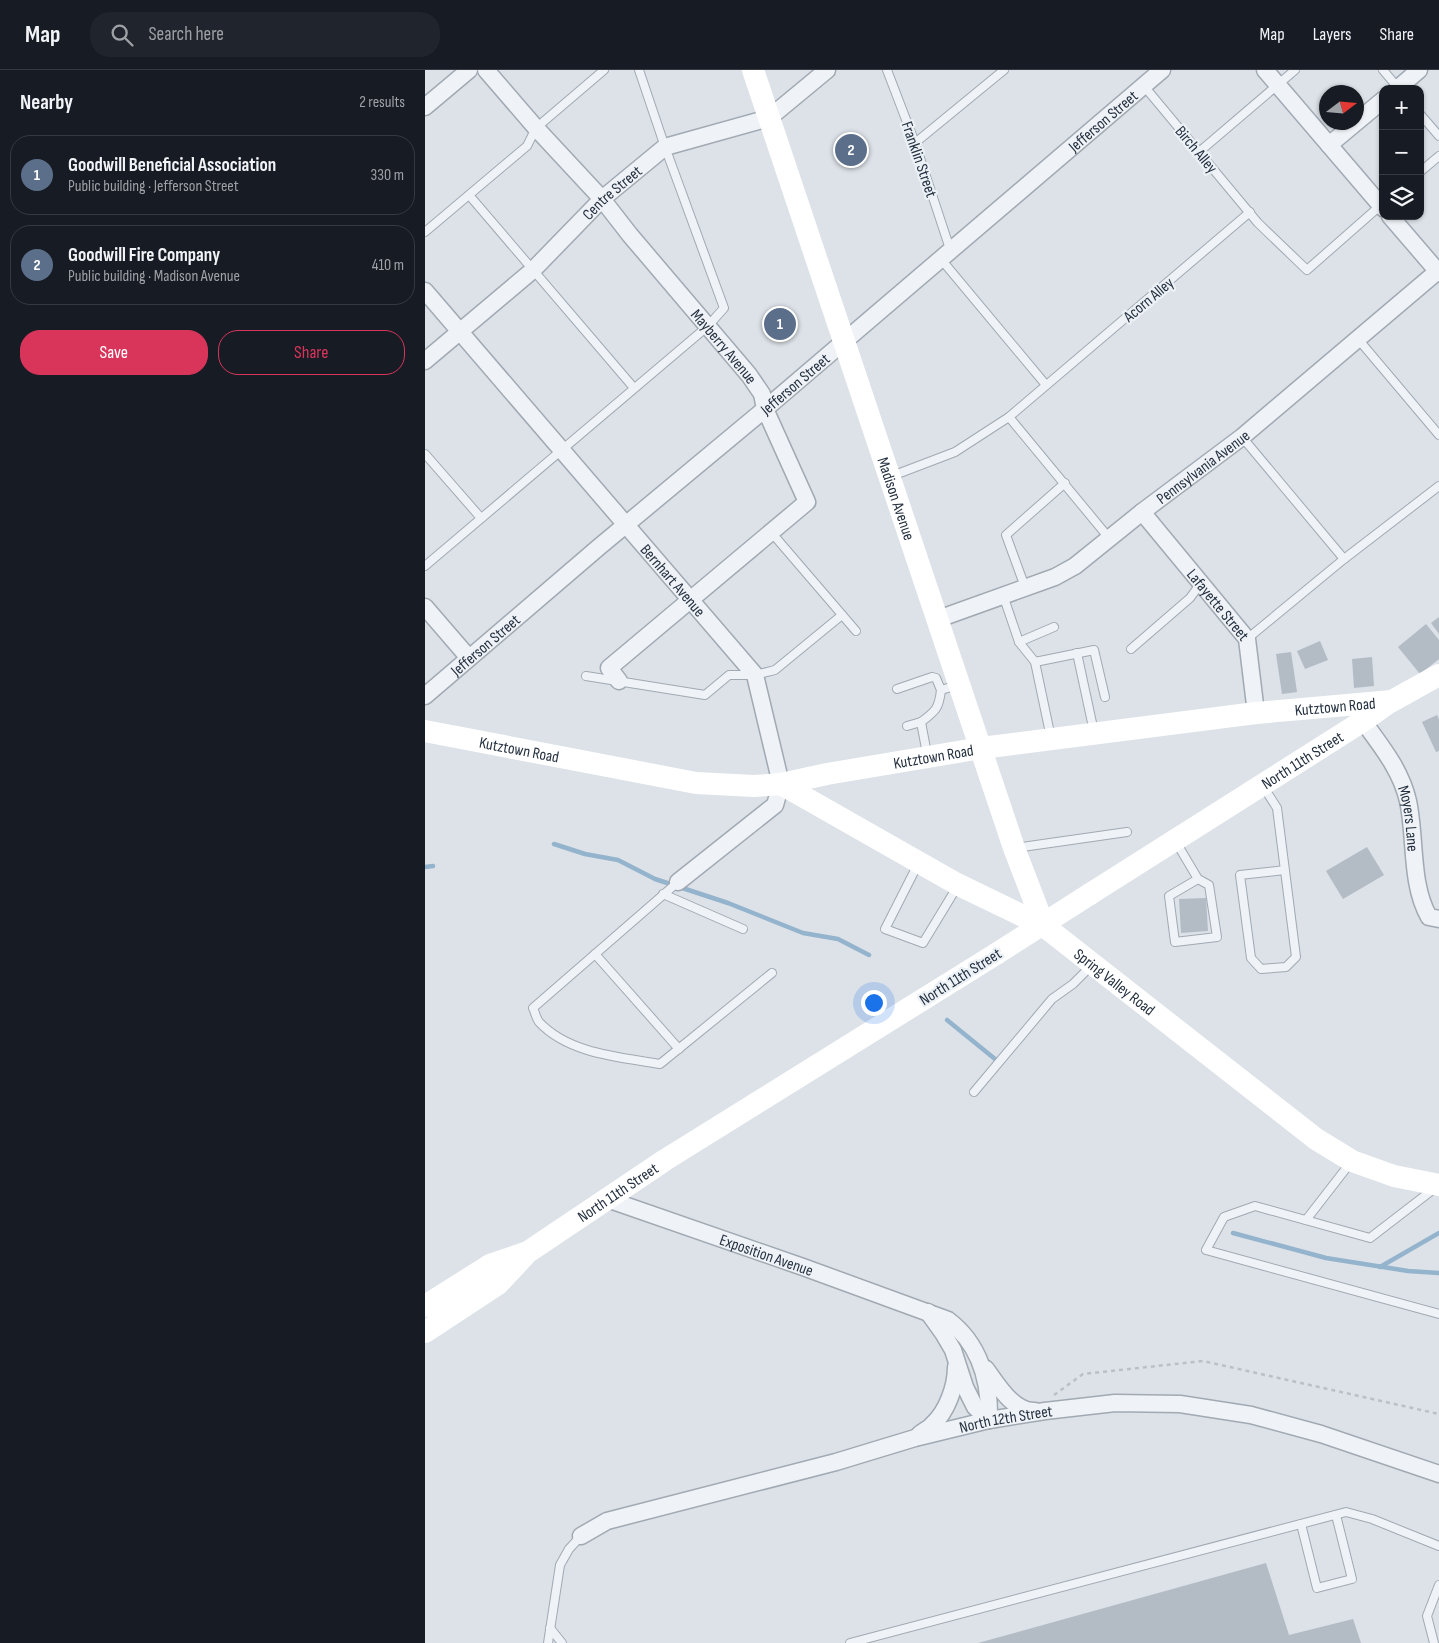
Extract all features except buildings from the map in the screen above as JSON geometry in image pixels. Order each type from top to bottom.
[{"type":"main road","name":"Madison Avenue","points":[[753,70],[938,619],[951,687],[981,748],[1014,848],[1044,926]]},
{"type":"main road","name":"Kutztown Road","points":[[425,731],[696,783],[753,786],[781,784],[827,774],[981,748],[1256,713],[1392,701],[1439,675]]},
{"type":"main road","name":"North 11th Street","points":[[425,1332],[498,1284],[529,1252],[665,1160],[996,954],[1392,701]]},
{"type":"main road","name":"Spring Valley Road","points":[[781,784],[959,885],[1044,926],[1296,1125],[1352,1161],[1394,1176],[1439,1185]]},
{"type":"main road","name":"North 11th Street","points":[[425,1306],[490,1265],[529,1252]]},
{"type":"street","points":[[425,108],[469,70]]},
{"type":"street","name":"Mayberry Avenue","points":[[486,70],[536,128],[602,199],[758,387],[762,394],[765,408],[807,502],[609,668],[619,681]]},
{"type":"street","name":"Centre Street","points":[[425,362],[533,270],[602,199],[665,147],[769,118],[827,70]]},
{"type":"street","name":"Jefferson Street","points":[[425,696],[1162,70]]},
{"type":"street","points":[[1265,70],[1379,202]]},
{"type":"street","points":[[1402,85],[1419,70]]},
{"type":"street","points":[[1329,145],[1379,103]]},
{"type":"street","points":[[1394,220],[1439,271]]},
{"type":"street","name":"Pennsylvania Avenue","points":[[938,619],[1055,577],[1075,566],[1142,512],[1243,437],[1439,271]]},
{"type":"street","name":"Bernhart Avenue","points":[[425,291],[755,675],[781,784]]},
{"type":"street","name":"Lafayette Street","points":[[1142,512],[1247,639],[1256,713]]},
{"type":"street","points":[[425,607],[469,658]]},
{"type":"street","name":"Moyers Lane","points":[[1363,721],[1395,765],[1405,788],[1411,817],[1419,892],[1429,917],[1439,919]]},
{"type":"street","points":[[678,882],[775,805],[781,784]]},
{"type":"street","name":"Exposition Avenue","points":[[607,1198],[926,1310],[948,1320],[955,1325],[975,1350],[981,1362],[990,1400],[989,1420]]},
{"type":"street","points":[[926,1310],[953,1350],[965,1387],[975,1406],[989,1420]]},
{"type":"street","points":[[915,1438],[933,1425],[949,1401],[956,1376],[953,1350]]},
{"type":"street","points":[[981,1362],[1003,1393],[1011,1400],[1031,1412],[1045,1411]]},
{"type":"street","name":"North 12th Street","points":[[581,1536],[607,1521],[836,1462],[915,1438],[989,1420],[1115,1403],[1180,1404],[1251,1415],[1295,1426],[1439,1474]]},
{"type":"lane","points":[[425,232],[527,146],[536,128],[604,70]]},
{"type":"lane","points":[[425,566],[708,326],[724,308],[639,70]]},
{"type":"lane","name":"Franklin Street","points":[[887,70],[915,143],[945,254]]},
{"type":"lane","points":[[915,143],[1004,70]]},
{"type":"lane","points":[[1199,152],[1295,70]]},
{"type":"lane","points":[[1383,70],[1396,85]]},
{"type":"lane","name":"Birch Alley","points":[[1143,86],[1259,223],[1307,270],[1379,212]]},
{"type":"lane","points":[[1424,119],[1439,136]]},
{"type":"lane","points":[[1424,169],[1439,156]]},
{"type":"lane","points":[[469,195],[634,388]]},
{"type":"lane","name":"Acorn Alley","points":[[889,477],[955,452],[1009,417],[1250,212]]},
{"type":"lane","points":[[945,254],[1046,385]]},
{"type":"lane","points":[[1358,339],[1439,435]]},
{"type":"lane","points":[[1009,417],[1109,538]]},
{"type":"lane","points":[[1243,437],[1344,559]]},
{"type":"lane","points":[[425,454],[481,518]]},
{"type":"lane","points":[[1025,587],[1006,535],[1065,483]]},
{"type":"lane","points":[[1247,639],[1344,559],[1439,486]]},
{"type":"lane","points":[[771,532],[856,631]]},
{"type":"lane","points":[[1131,649],[1190,598],[1201,583]]},
{"type":"lane","points":[[1003,595],[1019,642],[1035,662],[1051,740]]},
{"type":"lane","points":[[586,676],[705,695],[729,675],[755,675],[775,670],[842,615]]},
{"type":"lane","points":[[1019,642],[1055,627]]},
{"type":"lane","points":[[1035,662],[1094,650],[1105,697]]},
{"type":"lane","points":[[1077,653],[1094,734]]},
{"type":"lane","points":[[897,690],[932,677],[951,687],[932,714],[921,722],[907,726]]},
{"type":"lane","points":[[921,722],[927,757]]},
{"type":"lane","points":[[1262,784],[1277,808],[1285,870],[1296,957],[1286,967],[1261,969],[1251,958],[1240,875],[1285,870]]},
{"type":"lane","points":[[1014,848],[1127,832]]},
{"type":"lane","points":[[1175,839],[1198,879],[1209,885],[1217,937],[1175,942],[1169,896],[1198,879]]},
{"type":"lane","points":[[919,862],[885,929],[923,943],[959,885]]},
{"type":"lane","points":[[678,882],[533,1008],[538,1021],[563,1041],[599,1054],[660,1064],[772,973]]},
{"type":"lane","points":[[663,894],[743,929]]},
{"type":"lane","points":[[595,954],[679,1049]]},
{"type":"lane","points":[[974,1092],[1052,999],[1073,984],[1092,964]]},
{"type":"lane","points":[[1306,1220],[1352,1161]]},
{"type":"lane","points":[[1439,1185],[1370,1238],[1255,1206],[1224,1217],[1206,1250],[1439,1314]]},
{"type":"lane","points":[[850,1643],[1346,1512],[1360,1515],[1439,1546]]},
{"type":"lane","points":[[1301,1524],[1317,1588],[1352,1579],[1336,1515]]},
{"type":"lane","points":[[548,1643],[560,1565],[569,1549],[581,1536]]},
{"type":"lane","points":[[1434,1643],[1427,1616],[1439,1585]]},
{"type":"lane","points":[[550,1628],[562,1643]]},
{"type":"path","points":[[1053,1395],[1083,1374],[1203,1361],[1439,1414]]},
{"type":"waterway","points":[[554,844],[585,854],[618,860],[655,879],[728,903],[803,933],[838,939],[869,955]]},
{"type":"waterway","points":[[425,867],[433,866]]},
{"type":"waterway","points":[[947,1020],[995,1059]]},
{"type":"waterway","points":[[1233,1233],[1326,1258],[1408,1271],[1439,1273]]},
{"type":"waterway","points":[[1380,1267],[1439,1233]]},
{"type":"place","name":"Goodwill Fire Company","points":[[851,150]]},
{"type":"place","name":"Goodwill Beneficial Association","points":[[780,324]]}]
